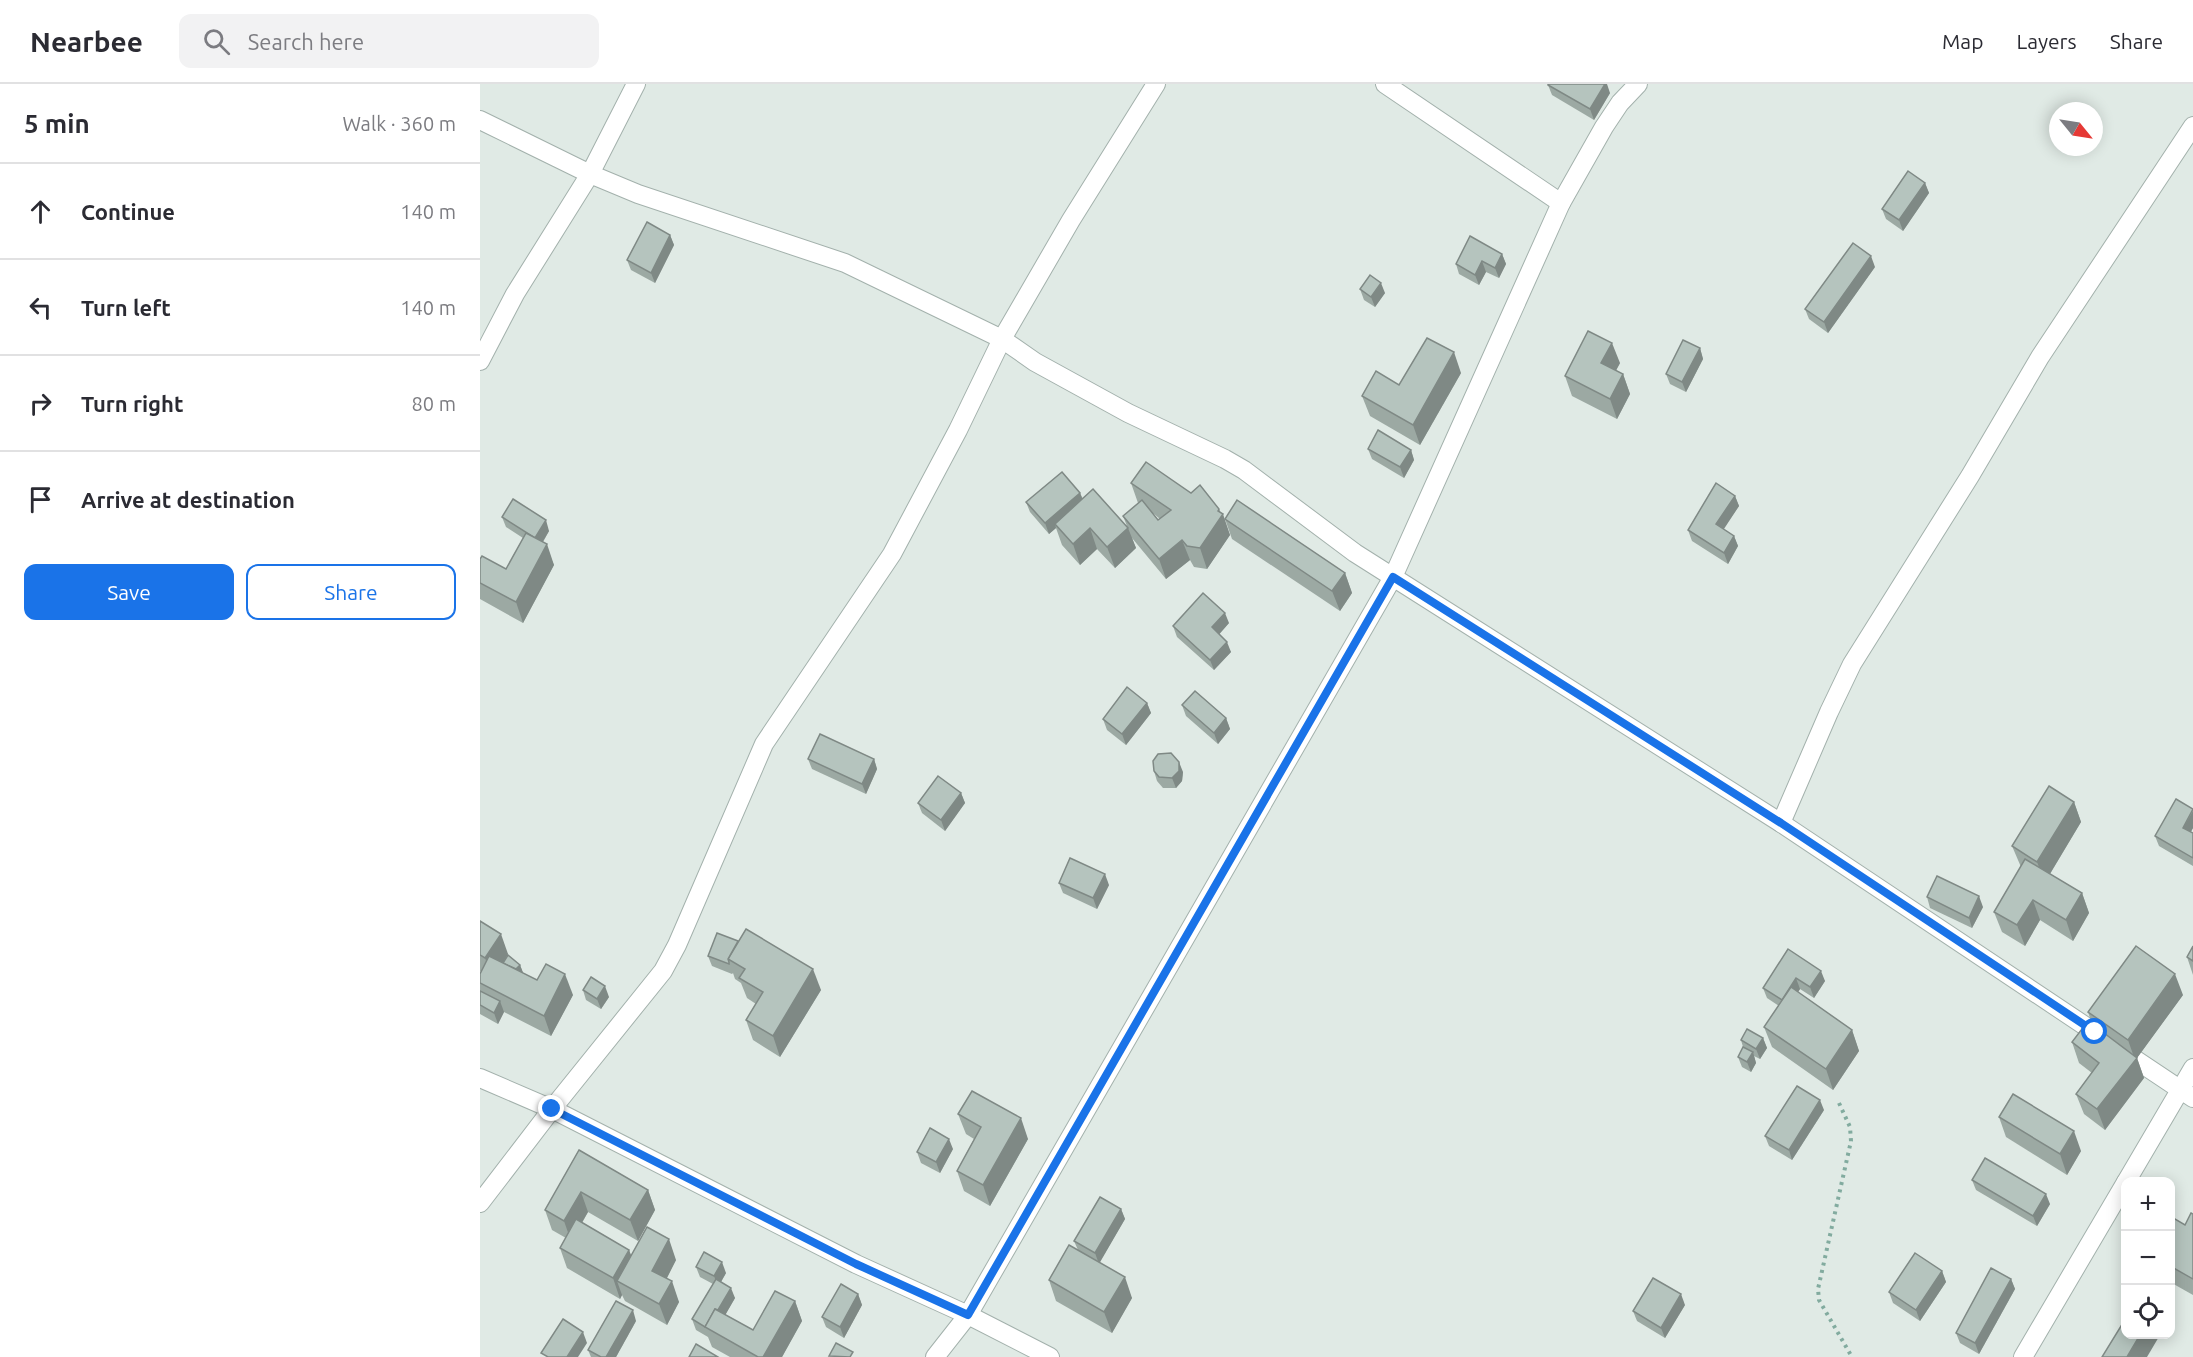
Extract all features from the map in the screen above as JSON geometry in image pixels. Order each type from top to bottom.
[{"type":"street","points":[[480,361],[515,294],[590,174],[636,84]]},
{"type":"street","points":[[480,1203],[663,971],[764,744],[892,554],[958,430],[1002,339],[1071,220],[1156,84]]},
{"type":"street","points":[[1385,84],[1561,203]]},
{"type":"street","points":[[935,1357],[968,1315],[1393,577],[1561,203],[1604,127],[1620,103],[1638,84]]},
{"type":"street","points":[[480,120],[590,174],[679,209],[845,263],[1002,339],[1035,362],[1128,413],[1225,459],[1244,470],[1355,553],[1781,823],[2186,1094]]},
{"type":"street","points":[[1781,823],[1829,712],[1858,654],[1970,476],[2040,357],[2193,126]]},
{"type":"street","points":[[2129,1177],[2186,1094],[2193,1068]]},
{"type":"street","points":[[480,1078],[552,1109],[856,1264],[968,1315],[1050,1357]]},
{"type":"street","points":[[2023,1357],[2121,1190]]},
{"type":"path","points":[[1839,1103],[1850,1127],[1851,1141],[1818,1289],[1820,1300],[1852,1357]]},
{"type":"building","points":[[1548,84],[1605,84],[1590,109]]},
{"type":"building","points":[[1908,171],[1925,183],[1899,220],[1882,209]]},
{"type":"building","points":[[647,222],[670,235],[651,273],[627,260]]},
{"type":"building","points":[[1470,236],[1502,254],[1495,268],[1482,261],[1475,275],[1456,264]]},
{"type":"building","points":[[1853,243],[1871,256],[1824,322],[1805,309]]},
{"type":"building","points":[[1370,275],[1381,283],[1371,297],[1360,289]]},
{"type":"building","points":[[1588,331],[1612,343],[1601,363],[1623,374],[1610,399],[1565,376]]},
{"type":"building","points":[[1427,338],[1454,352],[1413,425],[1362,396],[1376,371],[1399,385]]},
{"type":"building","points":[[1683,340],[1700,348],[1682,382],[1666,374]]},
{"type":"building","points":[[1378,430],[1411,450],[1400,467],[1368,449]]},
{"type":"building","points":[[1146,462],[1191,493],[1200,485],[1219,509],[1218,511],[1223,514],[1200,548],[1187,546],[1182,540],[1159,559],[1123,516],[1142,500],[1158,520],[1171,510],[1131,483]]},
{"type":"building","points":[[1062,472],[1080,493],[1045,523],[1026,502]]},
{"type":"building","points":[[1716,483],[1735,496],[1716,524],[1734,536],[1724,553],[1688,530]]},
{"type":"building","points":[[1093,489],[1128,528],[1107,547],[1090,528],[1073,544],[1055,524]]},
{"type":"building","points":[[513,499],[546,520],[535,538],[502,517]]},
{"type":"building","points":[[1237,500],[1345,573],[1332,591],[1225,519]]},
{"type":"building","points":[[526,533],[547,544],[516,602],[480,583],[480,559],[482,556],[506,569]]},
{"type":"building","points":[[1203,593],[1225,613],[1212,627],[1227,642],[1210,660],[1173,626]]},
{"type":"building","points":[[1127,687],[1147,703],[1122,734],[1103,719]]},
{"type":"building","points":[[1195,691],[1226,718],[1214,733],[1182,705]]},
{"type":"building","points":[[820,734],[874,759],[862,784],[808,759]]},
{"type":"building","points":[[1171,753],[1179,762],[1179,771],[1172,778],[1159,777],[1154,771],[1153,761],[1158,754]]},
{"type":"building","points":[[938,776],[961,793],[941,820],[918,803]]},
{"type":"building","points":[[2049,786],[2074,802],[2037,862],[2012,846]]},
{"type":"building","points":[[2176,799],[2193,809],[2183,828],[2193,833],[2193,858],[2155,836]]},
{"type":"building","points":[[1070,858],[1105,874],[1093,898],[1059,883]]},
{"type":"building","points":[[2025,859],[2082,893],[2066,920],[2033,900],[2017,925],[1994,912]]},
{"type":"building","points":[[1937,876],[1979,896],[1969,918],[1927,897]]},
{"type":"building","points":[[480,921],[501,934],[485,958],[480,955]]},
{"type":"building","points":[[746,929],[813,969],[773,1036],[746,1020],[763,992],[739,978],[745,969],[728,959]]},
{"type":"building","points":[[717,933],[738,941],[728,959],[729,964],[708,956]]},
{"type":"building","points":[[2136,946],[2175,974],[2128,1040],[2088,1012]]},
{"type":"building","points":[[2193,946],[2193,961],[2187,957]]},
{"type":"building","points":[[1788,949],[1821,971],[1810,987],[1796,978],[1782,1000],[1763,988]]},
{"type":"building","points":[[508,955],[520,965],[516,969],[503,963]]},
{"type":"building","points":[[489,956],[537,980],[546,964],[565,974],[544,1016],[480,983],[480,974]]},
{"type":"building","points":[[591,977],[605,986],[597,999],[583,990]]},
{"type":"building","points":[[1791,987],[1852,1030],[1826,1069],[1764,1027]]},
{"type":"building","points":[[480,991],[500,1001],[494,1013],[480,1005]]},
{"type":"building","points":[[2088,1021],[2137,1058],[2097,1109],[2076,1094],[2099,1063],[2072,1042]]},
{"type":"building","points":[[1747,1029],[1763,1038],[1756,1049],[1741,1040]]},
{"type":"building","points":[[1743,1047],[1753,1052],[1747,1062],[1738,1057]]},
{"type":"building","points":[[1797,1086],[1820,1100],[1789,1150],[1765,1136]]},
{"type":"building","points":[[972,1091],[1021,1118],[983,1185],[957,1171],[981,1127],[958,1114]]},
{"type":"building","points":[[2013,1094],[2074,1131],[2060,1154],[1999,1117]]},
{"type":"building","points":[[930,1128],[949,1139],[936,1162],[917,1152]]},
{"type":"building","points":[[579,1150],[648,1190],[630,1220],[581,1192],[564,1221],[545,1210]]},
{"type":"building","points":[[1985,1158],[2046,1194],[2033,1216],[1972,1180]]},
{"type":"building","points":[[1100,1197],[1121,1209],[1095,1253],[1074,1241]]},
{"type":"building","points":[[2191,1213],[2193,1214],[2193,1279],[2175,1269],[2175,1219],[2185,1225]]},
{"type":"building","points":[[576,1219],[629,1250],[613,1278],[560,1248]]},
{"type":"building","points":[[647,1227],[669,1239],[652,1271],[672,1281],[659,1304],[617,1281]]},
{"type":"building","points":[[1069,1245],[1125,1277],[1104,1312],[1049,1280]]},
{"type":"building","points":[[704,1252],[722,1262],[714,1276],[696,1267]]},
{"type":"building","points":[[1915,1253],[1942,1271],[1916,1310],[1889,1292]]},
{"type":"building","points":[[1991,1268],[2011,1279],[1975,1343],[1956,1333]]},
{"type":"building","points":[[1653,1278],[1681,1294],[1661,1328],[1633,1311]]},
{"type":"building","points":[[716,1279],[731,1288],[705,1327],[692,1319]]},
{"type":"building","points":[[841,1284],[858,1294],[840,1327],[822,1317]]},
{"type":"building","points":[[775,1291],[795,1301],[763,1357],[758,1357],[705,1327],[715,1309],[753,1330]]},
{"type":"building","points":[[616,1301],[633,1310],[606,1357],[601,1357],[588,1350]]},
{"type":"building","points":[[563,1319],[583,1332],[567,1357],[548,1357],[541,1353]]},
{"type":"building","points":[[2121,1326],[2121,1339],[2138,1339],[2127,1357],[2102,1357]]},
{"type":"building","points":[[836,1343],[853,1352],[850,1357],[829,1356]]},
{"type":"building","points":[[696,1344],[718,1357],[689,1357]]},
{"type":"route","points":[[552,1109],[856,1264],[968,1315],[1393,577],[1781,823],[2095,1032]]}]
